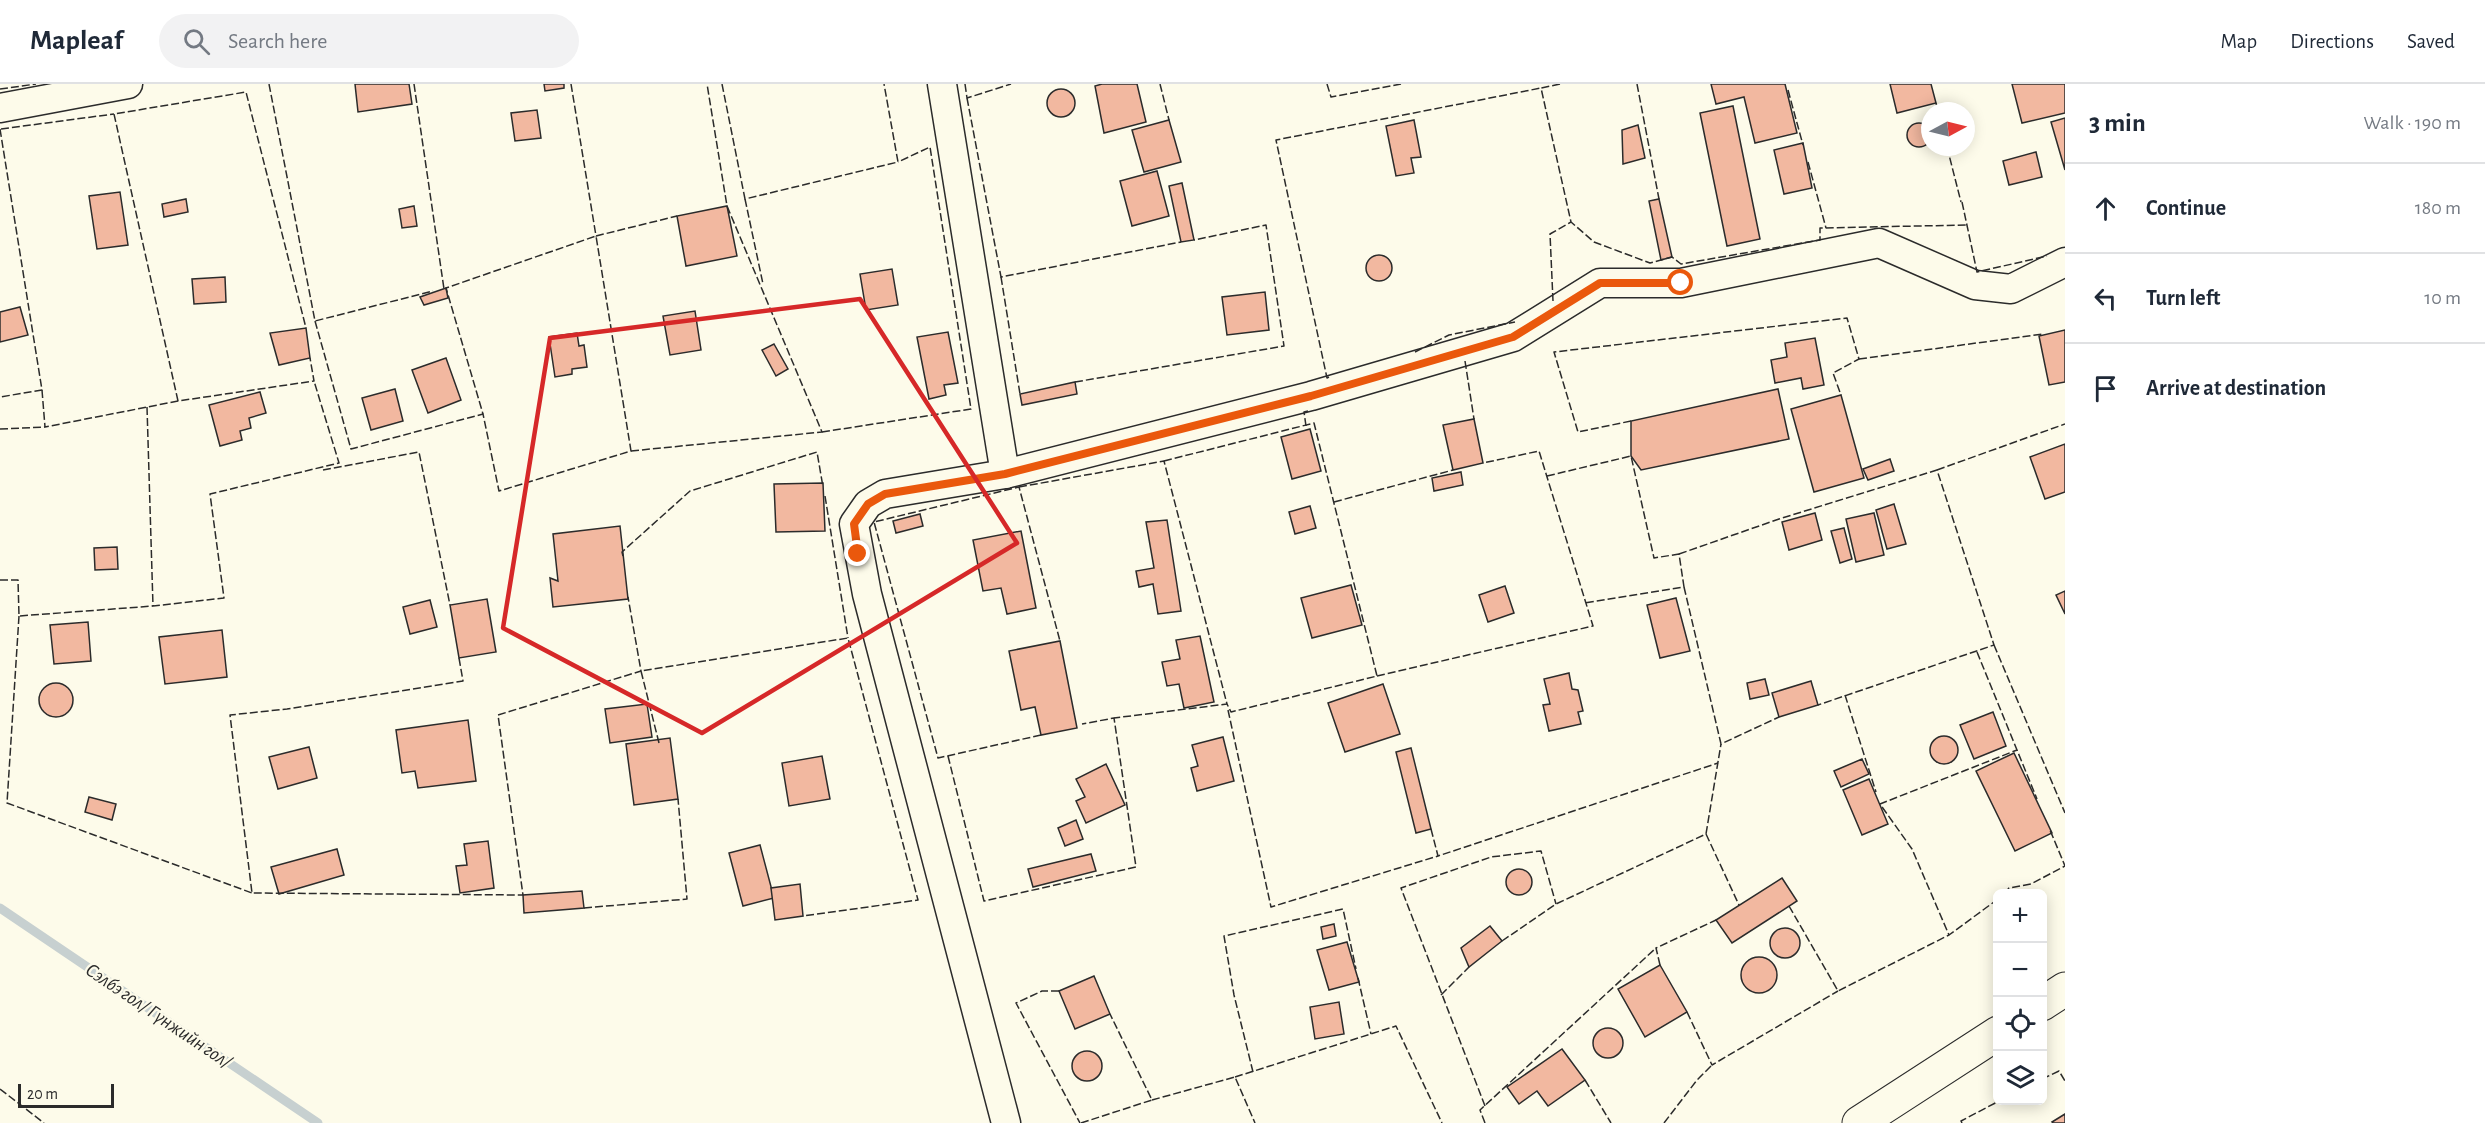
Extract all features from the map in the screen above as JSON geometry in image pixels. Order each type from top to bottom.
[{"type":"main road","points":[[2047,1001],[2065,989]]},
{"type":"main road","points":[[1858,1123],[1993,1036]]},
{"type":"street","points":[[0,108],[128,84]]},
{"type":"street","points":[[942,84],[1005,474]]},
{"type":"street","points":[[1006,1123],[867,594],[854,524],[868,504],[885,494],[1005,474],[1311,396],[1513,337],[1600,283],[1681,283],[1879,243],[1974,285],[2011,289],[2065,262]]},
{"type":"highlighted area","points":[[860,299],[1017,543],[702,733],[503,628],[550,338]]},
{"type":"building","points":[[355,84],[409,84],[412,104],[358,112]]},
{"type":"building","points":[[544,84],[564,84],[564,88],[545,91]]},
{"type":"building","points":[[1137,84],[1146,122],[1104,133],[1095,86]]},
{"type":"building","points":[[1711,84],[1785,84],[1797,133],[1755,143],[1744,97],[1716,104]]},
{"type":"building","points":[[1890,84],[1931,84],[1936,102],[1921,102],[1921,107],[1897,113]]},
{"type":"building","points":[[2012,84],[2065,84],[2065,113],[2022,123]]},
{"type":"building","points":[[1061,89],[1071,93],[1075,103],[1071,113],[1061,117],[1051,113],[1047,103],[1051,93]]},
{"type":"building","points":[[1733,106],[1760,239],[1727,246],[1700,113]]},
{"type":"building","points":[[537,110],[541,138],[515,141],[511,113]]},
{"type":"building","points":[[2065,118],[2065,170],[2051,122]]},
{"type":"building","points":[[1169,120],[1181,162],[1144,172],[1132,130]]},
{"type":"building","points":[[1414,120],[1421,157],[1411,158],[1414,173],[1396,176],[1386,126]]},
{"type":"building","points":[[1921,124],[1921,146],[1919,147],[1911,143],[1907,135],[1911,127]]},
{"type":"building","points":[[1638,125],[1645,158],[1623,164],[1622,130]]},
{"type":"building","points":[[1803,143],[1812,188],[1784,194],[1774,150]]},
{"type":"building","points":[[2036,152],[2042,177],[2009,185],[2003,161]]},
{"type":"building","points":[[1157,171],[1169,216],[1132,226],[1120,181]]},
{"type":"building","points":[[1182,183],[1194,240],[1181,242],[1169,186]]},
{"type":"building","points":[[120,192],[128,245],[97,249],[89,196]]},
{"type":"building","points":[[186,199],[188,212],[164,217],[162,204]]},
{"type":"building","points":[[1659,199],[1672,257],[1661,260],[1649,201]]},
{"type":"building","points":[[414,206],[417,226],[402,228],[399,209]]},
{"type":"building","points":[[727,206],[737,256],[686,266],[677,216]]},
{"type":"building","points":[[1379,255],[1388,259],[1392,268],[1388,277],[1379,281],[1370,277],[1366,268],[1370,259]]},
{"type":"building","points":[[892,269],[898,305],[866,310],[860,274]]},
{"type":"building","points":[[225,277],[226,302],[194,304],[192,279]]},
{"type":"building","points":[[446,288],[448,298],[424,305],[420,297]]},
{"type":"building","points":[[1265,292],[1269,330],[1227,335],[1222,297]]},
{"type":"building","points":[[20,307],[28,335],[0,342],[0,312]]},
{"type":"building","points":[[695,311],[701,350],[670,355],[663,316]]},
{"type":"building","points":[[306,328],[310,358],[279,365],[270,333]]},
{"type":"building","points":[[2065,330],[2065,382],[2049,385],[2039,336]]},
{"type":"building","points":[[948,332],[958,383],[944,385],[946,395],[929,399],[917,337]]},
{"type":"building","points":[[577,333],[579,346],[584,345],[587,367],[572,369],[572,374],[555,377],[549,337]]},
{"type":"building","points":[[1815,338],[1824,385],[1803,389],[1801,378],[1775,383],[1771,360],[1787,357],[1785,343]]},
{"type":"building","points":[[774,344],[788,369],[776,376],[762,350]]},
{"type":"building","points":[[446,358],[461,400],[428,413],[412,370]]},
{"type":"building","points":[[1075,382],[1077,394],[1022,405],[1020,394]]},
{"type":"building","points":[[395,389],[403,421],[371,430],[362,398]]},
{"type":"building","points":[[1778,389],[1789,439],[1641,470],[1631,456],[1631,421]]},
{"type":"building","points":[[260,392],[266,413],[249,418],[251,428],[240,431],[242,440],[220,446],[209,405]]},
{"type":"building","points":[[1841,395],[1864,478],[1814,492],[1791,409]]},
{"type":"building","points":[[1474,419],[1483,463],[1453,470],[1443,425]]},
{"type":"building","points":[[1310,429],[1321,471],[1292,479],[1281,437]]},
{"type":"building","points":[[2065,444],[2065,492],[2045,499],[2030,457]]},
{"type":"building","points":[[1890,459],[1894,471],[1868,480],[1863,469]]},
{"type":"building","points":[[1461,472],[1463,485],[1434,491],[1432,478]]},
{"type":"building","points":[[823,483],[825,531],[776,532],[774,484]]},
{"type":"building","points":[[1894,504],[1906,544],[1887,549],[1876,510]]},
{"type":"building","points":[[1310,506],[1316,528],[1295,534],[1289,512]]},
{"type":"building","points":[[1815,513],[1822,540],[1789,550],[1782,522]]},
{"type":"building","points":[[1874,513],[1884,555],[1856,562],[1846,519]]},
{"type":"building","points":[[920,514],[923,526],[896,533],[893,521]]},
{"type":"building","points":[[1167,520],[1181,611],[1158,614],[1153,584],[1139,587],[1136,571],[1154,568],[1146,522]]},
{"type":"building","points":[[620,526],[628,599],[553,607],[550,578],[558,581],[553,534]]},
{"type":"building","points":[[1844,528],[1852,559],[1840,563],[1831,531]]},
{"type":"building","points":[[1021,531],[1036,608],[1007,614],[1001,588],[983,591],[973,540]]},
{"type":"building","points":[[117,547],[118,569],[95,570],[94,548]]},
{"type":"building","points":[[1351,585],[1362,625],[1312,638],[1301,598]]},
{"type":"building","points":[[1505,586],[1514,613],[1488,622],[1479,595]]},
{"type":"building","points":[[2065,591],[2065,614],[2056,595]]},
{"type":"building","points":[[1676,598],[1690,651],[1660,658],[1647,605]]},
{"type":"building","points":[[487,599],[496,652],[459,658],[450,605]]},
{"type":"building","points":[[430,600],[437,627],[410,634],[403,607]]},
{"type":"building","points":[[88,622],[91,661],[54,664],[50,625]]},
{"type":"building","points":[[222,630],[227,677],[165,684],[159,637]]},
{"type":"building","points":[[1200,636],[1214,702],[1184,708],[1179,684],[1167,686],[1162,662],[1180,659],[1176,640]]},
{"type":"building","points":[[1060,641],[1077,728],[1041,735],[1035,707],[1021,710],[1009,651]]},
{"type":"building","points":[[1569,673],[1572,689],[1578,690],[1583,711],[1578,712],[1581,724],[1549,731],[1543,705],[1550,704],[1544,679]]},
{"type":"building","points":[[1765,679],[1769,695],[1750,699],[1747,683]]},
{"type":"building","points":[[1811,681],[1818,705],[1779,717],[1772,693]]},
{"type":"building","points":[[56,683],[68,688],[73,700],[68,712],[56,717],[44,712],[39,700],[44,688]]},
{"type":"building","points":[[1383,684],[1400,734],[1345,752],[1328,703]]},
{"type":"building","points":[[647,704],[652,737],[610,743],[605,709]]},
{"type":"building","points":[[1993,712],[2006,746],[1974,759],[1960,725]]},
{"type":"building","points":[[468,720],[476,781],[418,788],[415,771],[402,773],[396,730]]},
{"type":"building","points":[[1944,736],[1954,740],[1958,750],[1954,760],[1944,764],[1934,760],[1930,750],[1934,740]]},
{"type":"building","points":[[1223,737],[1234,781],[1197,791],[1191,768],[1198,766],[1192,745]]},
{"type":"building","points":[[670,738],[678,799],[634,805],[626,744]]},
{"type":"building","points":[[309,747],[317,778],[278,789],[269,757]]},
{"type":"building","points":[[1411,748],[1431,829],[1416,833],[1396,752]]},
{"type":"building","points":[[2014,753],[2052,833],[2015,851],[1976,771]]},
{"type":"building","points":[[822,756],[830,799],[789,806],[782,763]]},
{"type":"building","points":[[1862,759],[1869,774],[1841,787],[1834,771]]},
{"type":"building","points":[[1106,764],[1125,805],[1086,823],[1076,801],[1085,797],[1076,779]]},
{"type":"building","points":[[1869,779],[1888,824],[1862,835],[1843,790]]},
{"type":"building","points":[[89,797],[116,804],[112,820],[85,812]]},
{"type":"building","points":[[1076,820],[1083,839],[1065,846],[1058,828]]},
{"type":"building","points":[[488,841],[494,888],[460,893],[456,866],[467,865],[464,844]]},
{"type":"building","points":[[760,845],[774,898],[743,906],[729,853]]},
{"type":"building","points":[[337,849],[344,875],[279,894],[271,867]]},
{"type":"building","points":[[1091,854],[1096,871],[1033,887],[1028,869]]},
{"type":"building","points":[[1519,869],[1528,873],[1532,882],[1528,891],[1519,895],[1510,891],[1506,882],[1510,873]]},
{"type":"building","points":[[1782,878],[1797,901],[1732,943],[1716,920]]},
{"type":"building","points":[[800,884],[803,916],[775,920],[771,888]]},
{"type":"building","points":[[582,891],[584,908],[524,913],[523,895]]},
{"type":"building","points":[[1334,924],[1336,936],[1323,939],[1321,927]]},
{"type":"building","points":[[1490,926],[1502,941],[1469,967],[1461,948]]},
{"type":"building","points":[[1785,928],[1796,932],[1800,943],[1796,954],[1785,958],[1774,954],[1770,943],[1774,932]]},
{"type":"building","points":[[1347,942],[1359,982],[1329,990],[1317,950]]},
{"type":"building","points":[[1759,957],[1772,962],[1777,975],[1772,988],[1759,993],[1746,988],[1741,975],[1746,962]]},
{"type":"building","points":[[1660,965],[1687,1012],[1645,1037],[1618,989]]},
{"type":"building","points":[[1094,976],[1110,1014],[1075,1029],[1059,991]]},
{"type":"building","points":[[1339,1002],[1344,1034],[1315,1039],[1310,1007]]},
{"type":"building","points":[[1608,1028],[1619,1032],[1623,1043],[1619,1054],[1608,1058],[1597,1054],[1593,1043],[1597,1032]]},
{"type":"building","points":[[1562,1049],[1585,1080],[1548,1106],[1537,1091],[1519,1104],[1507,1087]]},
{"type":"building","points":[[1087,1051],[1093,1052],[1101,1060],[1101,1072],[1093,1080],[1087,1081],[1081,1080],[1073,1072],[1072,1066],[1073,1060],[1081,1052]]},
{"type":"building","points":[[2065,1114],[2065,1123],[2052,1122]]},
{"type":"waterway","name":"Сэлбэ гол/ Гүнжийн гол/","points":[[0,908],[318,1123]]},
{"type":"fence","points":[[0,89],[36,84]]},
{"type":"fence","points":[[269,84],[315,321],[433,291]]},
{"type":"fence","points":[[414,84],[444,289]]},
{"type":"fence","points":[[571,84],[596,236],[677,216]]},
{"type":"fence","points":[[631,451],[822,432],[727,206],[707,84]]},
{"type":"fence","points":[[722,84],[745,199],[898,162],[884,84]]},
{"type":"fence","points":[[965,84],[967,98],[1011,84]]},
{"type":"fence","points":[[1160,84],[1169,120]]},
{"type":"fence","points":[[1327,84],[1331,97],[1401,84]]},
{"type":"fence","points":[[1560,84],[1541,88],[1571,222],[1594,242],[1650,263],[1672,257],[1681,264],[1820,240],[1820,228],[1967,225]]},
{"type":"fence","points":[[1637,84],[1659,199]]},
{"type":"fence","points":[[1329,377],[1327,378],[1276,140],[1541,88]]},
{"type":"fence","points":[[1788,90],[1803,145]]},
{"type":"fence","points":[[178,401],[114,114],[246,92],[306,328]]},
{"type":"fence","points":[[967,98],[1001,277],[1181,242]]},
{"type":"fence","points":[[1,129],[114,114]]},
{"type":"fence","points":[[0,129],[42,390],[0,397]]},
{"type":"fence","points":[[822,432],[971,409],[930,147],[898,162]]},
{"type":"fence","points":[[1949,156],[1961,202]]},
{"type":"fence","points":[[1808,162],[1826,228]]},
{"type":"fence","points":[[745,199],[763,284]]},
{"type":"fence","points":[[1962,202],[1977,272],[2047,256]]},
{"type":"fence","points":[[1553,301],[1550,234],[1571,222]]},
{"type":"fence","points":[[1075,382],[1284,346],[1266,225],[1194,240]]},
{"type":"fence","points":[[315,321],[351,449],[483,414],[446,288],[596,236],[631,451],[499,491],[483,414]]},
{"type":"fence","points":[[1001,277],[1020,394]]},
{"type":"fence","points":[[1631,421],[1578,432],[1554,352],[1847,318],[1859,359],[1833,373],[1841,395]]},
{"type":"fence","points":[[1415,352],[1449,335],[1515,322]]},
{"type":"fence","points":[[1859,359],[2043,334]]},
{"type":"fence","points":[[42,390],[45,427],[178,401],[314,381],[310,358]]},
{"type":"fence","points":[[1465,361],[1474,419]]},
{"type":"fence","points":[[147,407],[153,606],[224,598],[210,494],[339,463],[314,381]]},
{"type":"fence","points":[[1306,426],[1304,412],[1308,411]]},
{"type":"fence","points":[[1164,461],[1314,423],[1377,676],[1231,712],[1227,704]]},
{"type":"fence","points":[[1937,470],[2065,424]]},
{"type":"fence","points":[[0,429],[45,427]]},
{"type":"fence","points":[[1377,676],[1593,626],[1539,451],[1483,463]]},
{"type":"fence","points":[[323,470],[419,452],[450,605]]},
{"type":"fence","points":[[623,556],[622,552],[690,491],[817,452],[823,487]]},
{"type":"fence","points":[[1547,476],[1631,456],[1654,558],[1679,554],[1684,587],[1585,603]]},
{"type":"fence","points":[[1019,487],[1164,461],[1227,704],[1114,718]]},
{"type":"fence","points":[[1334,502],[1453,470]]},
{"type":"fence","points":[[1679,554],[1779,519],[1937,470],[1994,645],[1818,705]]},
{"type":"fence","points":[[1041,735],[938,758],[874,522],[1019,487],[1060,641]]},
{"type":"fence","points":[[825,496],[848,638]]},
{"type":"fence","points":[[0,580],[18,580],[19,616],[153,606]]},
{"type":"fence","points":[[1684,587],[1721,744],[1779,717]]},
{"type":"fence","points":[[459,658],[463,681],[287,709],[230,715],[252,893],[523,895],[498,715],[641,671],[628,597]]},
{"type":"fence","points":[[19,616],[7,803],[252,893]]},
{"type":"fence","points":[[659,743],[641,671],[848,638],[918,900],[803,916]]},
{"type":"fence","points":[[1994,645],[2065,813]]},
{"type":"fence","points":[[1977,652],[2037,799]]},
{"type":"fence","points":[[1845,695],[1876,792]]},
{"type":"fence","points":[[1228,710],[1271,907],[1438,856]]},
{"type":"fence","points":[[948,756],[984,901],[1136,867],[1114,718],[1082,724]]},
{"type":"fence","points":[[1502,941],[1556,904],[1706,834],[1721,744]]},
{"type":"fence","points":[[1993,903],[1949,935],[1912,849],[1880,804],[2017,750]]},
{"type":"fence","points":[[1431,829],[1438,856],[1718,763]]},
{"type":"fence","points":[[584,908],[687,899],[678,799]]},
{"type":"fence","points":[[2008,889],[2031,884],[2065,866],[2050,830]]},
{"type":"fence","points":[[1706,834],[1739,905]]},
{"type":"fence","points":[[1485,1106],[1401,888],[1491,857],[1541,851],[1556,904]]},
{"type":"fence","points":[[1789,906],[1838,991],[1949,935]]},
{"type":"fence","points":[[1253,1072],[1234,995],[1224,936],[1343,909],[1356,969]]},
{"type":"fence","points":[[1660,965],[1656,948],[1716,920]]},
{"type":"fence","points":[[1485,1123],[1480,1110],[1656,948]]},
{"type":"fence","points":[[1441,995],[1469,967]]},
{"type":"fence","points":[[1358,978],[1371,1034]]},
{"type":"fence","points":[[1059,991],[1042,991],[1016,1003],[1080,1123]]},
{"type":"fence","points":[[1687,1012],[1712,1065],[1838,991]]},
{"type":"fence","points":[[1081,1123],[1152,1100],[1110,1014]]},
{"type":"fence","points":[[1235,1077],[1396,1026],[1442,1123]]},
{"type":"fence","points":[[1664,1123],[1697,1080],[1712,1065]]},
{"type":"fence","points":[[2047,1077],[2059,1071],[2065,1081]]},
{"type":"fence","points":[[1152,1100],[1235,1077],[1255,1123]]},
{"type":"fence","points":[[1585,1080],[1611,1123]]},
{"type":"fence","points":[[0,1089],[44,1123]]},
{"type":"fence","points":[[1962,1123],[1961,1121],[1993,1104]]},
{"type":"route","points":[[858,554],[854,524],[868,504],[885,494],[1005,474],[1311,396],[1513,337],[1600,283],[1681,283]]}]
